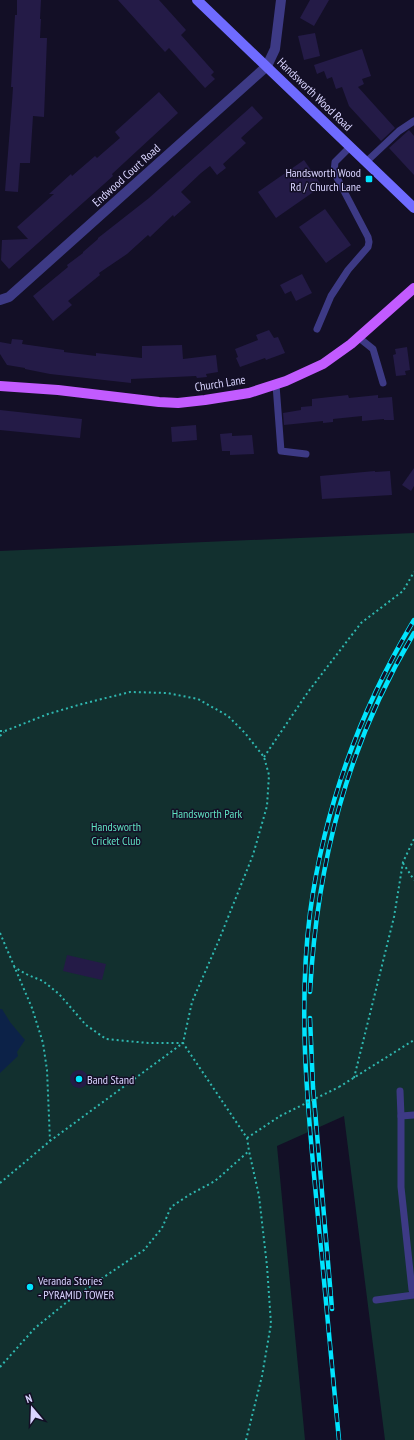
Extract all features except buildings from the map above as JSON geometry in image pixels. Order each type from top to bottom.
[{"type":"main road","name":"Handsworth Wood Road","points":[[196,0],[267,66],[414,208]]},
{"type":"main road","name":"Church Lane","points":[[0,386],[58,390],[178,403],[250,393],[286,381],[323,364],[358,337],[414,288]]},
{"type":"street","points":[[267,66],[275,49],[281,0]]},
{"type":"street","name":"Endwood Court Road","points":[[0,300],[8,297],[267,66]]},
{"type":"lane","points":[[366,162],[399,131],[414,121]]},
{"type":"lane","points":[[317,329],[331,296],[348,270],[368,247],[369,242],[334,172],[335,162],[350,147]]},
{"type":"lane","points":[[358,337],[373,349],[383,383]]},
{"type":"lane","points":[[276,384],[281,451],[306,454]]},
{"type":"lane","points":[[400,1091],[401,1188],[412,1290],[414,1292]]},
{"type":"lane","points":[[401,1116],[414,1115]]},
{"type":"lane","points":[[376,1300],[414,1295]]},
{"type":"path","points":[[264,757],[308,692],[361,623],[403,591],[414,572]]},
{"type":"path","points":[[0,731],[5,731],[48,714],[130,692],[167,693],[198,699],[228,716],[264,757],[269,775],[267,806],[253,855],[192,1002],[183,1043],[50,1141],[0,1183]]},
{"type":"path","points":[[0,736],[5,731]]},
{"type":"path","points":[[354,1078],[394,917],[403,862],[414,839]]},
{"type":"path","points":[[403,862],[414,880]]},
{"type":"path","points":[[0,932],[14,967],[20,977],[43,1043],[47,1070],[50,1141]]},
{"type":"path","points":[[14,967],[43,981],[59,994],[86,1025],[106,1039],[148,1043],[183,1043]]},
{"type":"path","points":[[247,1138],[280,1116],[339,1087],[414,1040]]},
{"type":"path","points":[[183,1043],[247,1138],[260,1203],[268,1266],[271,1324],[262,1376],[246,1440]]},
{"type":"path","points":[[0,1367],[35,1328],[61,1306],[144,1250],[162,1228],[171,1207],[215,1181],[249,1151]]},
{"type":"green space","name":"Handsworth Park","points":[[414,533],[414,1440],[385,1440],[344,1116],[277,1146],[305,1440],[0,1440],[0,551]]},
{"type":"water","points":[[0,1009],[2,1009],[10,1022],[25,1040],[17,1052],[18,1056],[0,1073]]},
{"type":"railway","points":[[339,1440],[307,1090],[304,1019],[306,948],[316,874],[335,798],[347,761],[377,689],[414,620]]},
{"type":"railway","points":[[310,992],[320,897],[328,851],[340,806],[353,762],[370,718],[414,633]]},
{"type":"railway","points":[[310,1018],[313,1087],[332,1309]]},
{"type":"place","name":"Handsworth Wood Rd / Church Lane","points":[[369,179]]},
{"type":"place","name":"Band Stand","points":[[79,1079]]},
{"type":"place","name":"Veranda Stories - PYRAMID TOWER","points":[[30,1287]]},
{"type":"park label","name":"Handsworth Cricket Club","points":[[116,833]]}]
